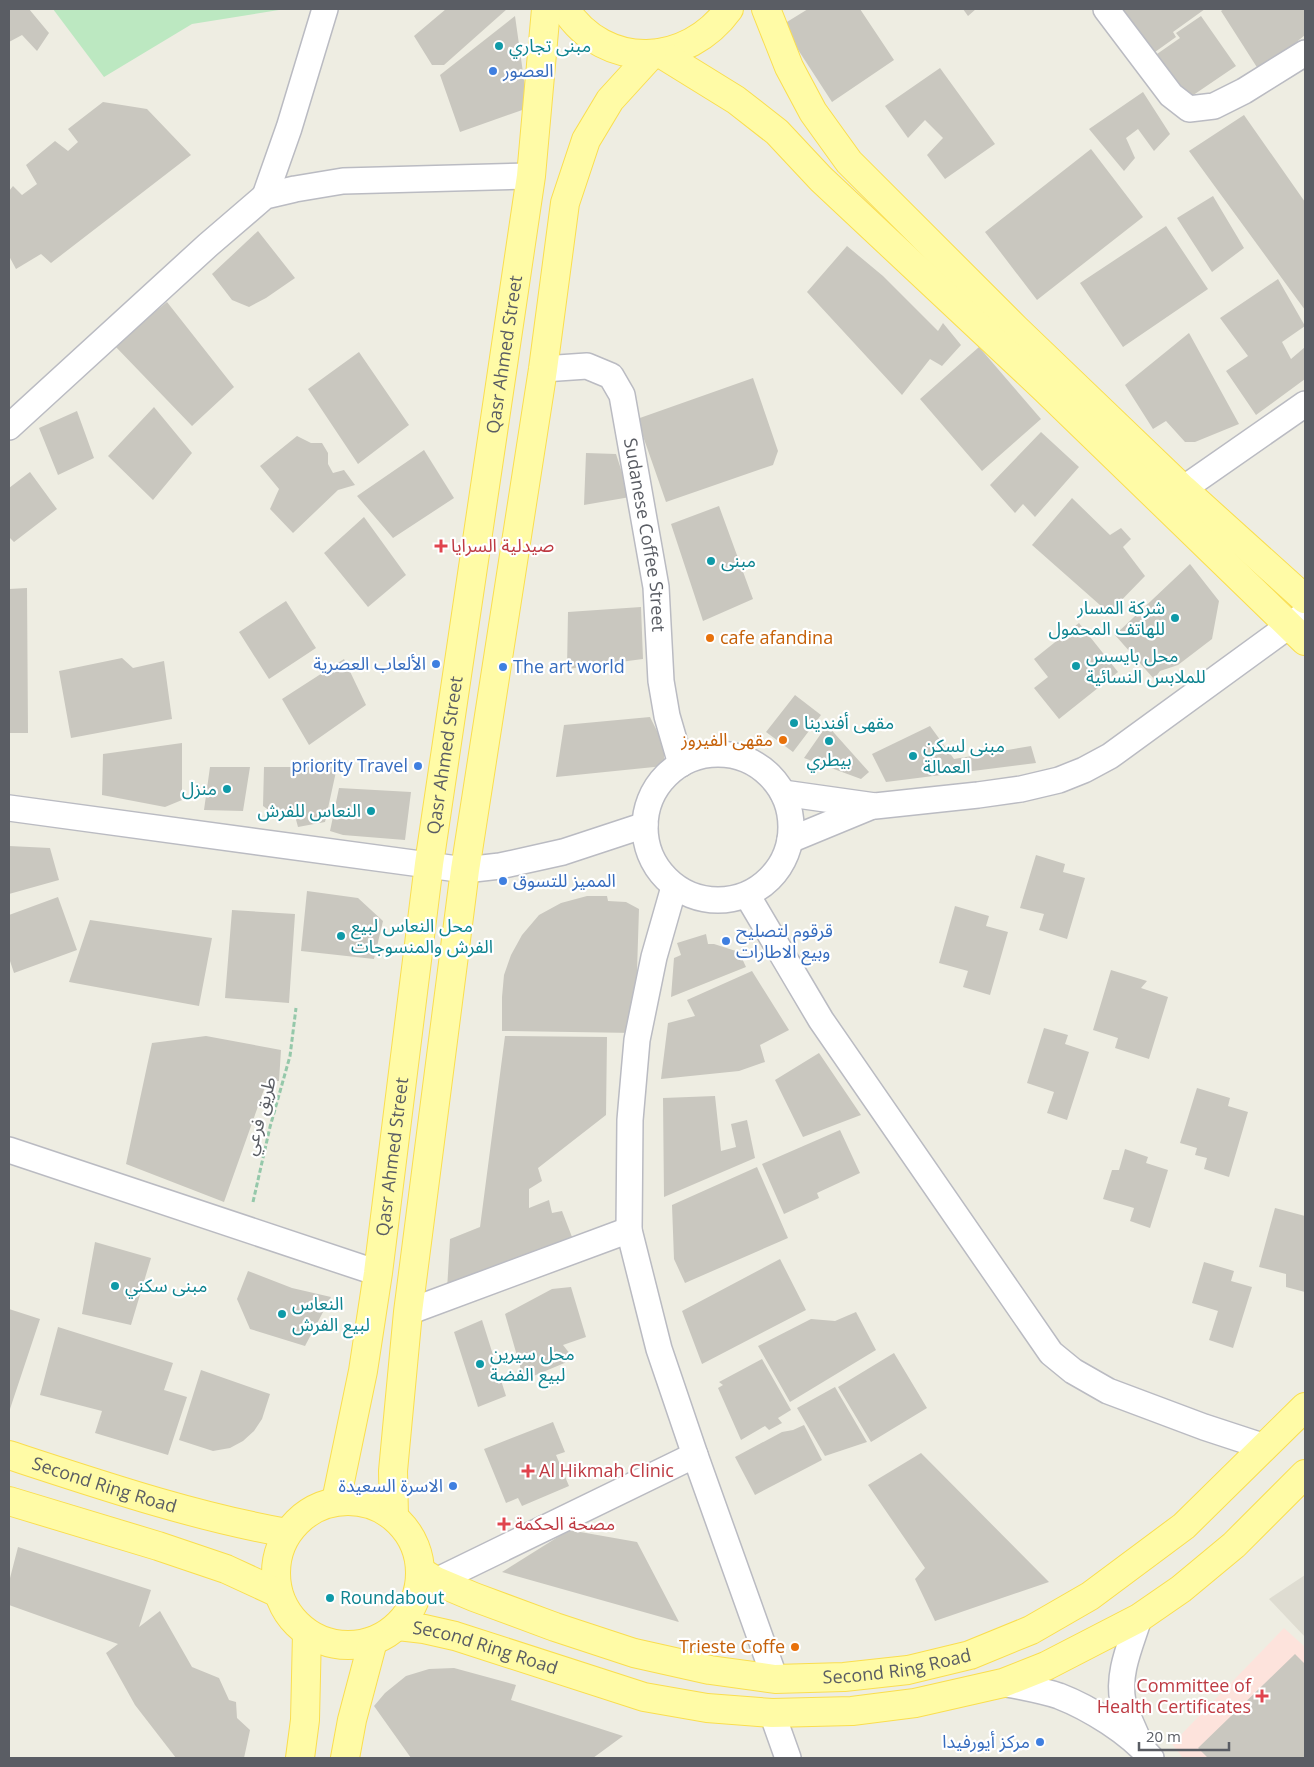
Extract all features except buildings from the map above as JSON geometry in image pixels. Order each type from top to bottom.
[{"type":"main road","name":"Qasr Ahmed Street","points":[[336,1501],[363,1371],[378,1273],[429,864],[530,176],[546,9]]},
{"type":"main road","points":[[565,9],[584,31],[599,41],[625,51],[656,54],[677,50],[708,33],[721,21],[729,9]]},
{"type":"main road","points":[[766,9],[789,67],[813,112],[849,162],[1016,329],[1184,489],[1305,599]]},
{"type":"main road","name":"Qasr Ahmed Street","points":[[394,1517],[393,1471],[408,1312],[465,870],[543,369],[565,203],[586,140],[610,100],[656,54]]},
{"type":"main road","points":[[656,54],[736,100],[776,132],[821,179],[1300,627]]},
{"type":"main road","name":"Second Ring Road","points":[[428,1576],[555,1628],[634,1652],[710,1670],[775,1679],[844,1677],[908,1670],[970,1655],[1032,1630],[1090,1596],[1184,1526],[1305,1407]]},
{"type":"main road","name":"Second Ring Road","points":[[9,1455],[153,1502],[237,1524],[287,1533]]},
{"type":"main road","name":"Second Ring Road","points":[[398,1626],[424,1629],[455,1636],[644,1697],[707,1708],[772,1713],[852,1711],[915,1703],[1003,1683],[1046,1666],[1139,1618],[1181,1589],[1234,1545],[1305,1474]]},
{"type":"main road","points":[[352,1500],[367,1503],[381,1508],[394,1517],[405,1528],[428,1576],[418,1591],[410,1610],[398,1626],[386,1635],[373,1641],[346,1646],[319,1640],[297,1625],[289,1615],[278,1593],[276,1580],[277,1556],[287,1533],[308,1512],[336,1501],[352,1500]]},
{"type":"main road","points":[[9,1501],[226,1569],[278,1593]]},
{"type":"main road","points":[[300,1758],[305,1720],[307,1633]]},
{"type":"main road","points":[[345,1758],[352,1720],[373,1641]]},
{"type":"street","points":[[265,196],[289,128],[325,9]]},
{"type":"street","points":[[1106,9],[1171,95],[1189,109],[1214,106],[1244,92],[1305,53]]},
{"type":"street","points":[[9,427],[200,251],[265,196],[343,181],[530,176]]},
{"type":"street","name":"Sudanese Coffee Street","points":[[543,369],[587,366],[611,376],[622,395],[656,587],[661,682],[665,707],[681,764]]},
{"type":"street","points":[[1184,489],[1305,404]]},
{"type":"street","points":[[790,840],[875,806],[1021,789],[1059,780],[1084,770],[1110,756],[1300,627]]},
{"type":"street","points":[[726,754],[749,761],[769,774],[783,793],[790,816],[790,840],[782,862],[768,881],[747,895],[724,901],[699,899],[674,887],[659,871],[648,850],[645,825],[649,801],[662,780],[681,764],[703,755],[726,754]]},
{"type":"street","points":[[783,793],[875,806]]},
{"type":"street","points":[[9,808],[465,870],[500,866],[563,852],[645,825]]},
{"type":"street","points":[[674,887],[654,957],[637,1040],[630,1120],[629,1230],[659,1349],[775,1679]]},
{"type":"street","points":[[747,895],[821,1020],[1051,1353],[1073,1371],[1108,1391],[1204,1427],[1265,1447]]},
{"type":"street","points":[[9,1150],[378,1273]]},
{"type":"street","points":[[408,1312],[629,1230]]},
{"type":"street","points":[[428,1576],[695,1455]]},
{"type":"street","points":[[1139,1618],[1125,1660],[1122,1683],[1123,1702],[1146,1752]]},
{"type":"street","points":[[1003,1683],[1058,1696],[1102,1718],[1146,1752]]},
{"type":"street","points":[[772,1713],[788,1758]]},
{"type":"path","name":"طريق فرعي","points":[[247,1230],[270,1127],[290,1056],[296,1008]]},
{"type":"shaded area","points":[[1305,1575],[1305,1637],[1269,1599]]},
{"type":"shaded area","name":"Committee of Health Certificates","points":[[1284,1628],[1305,1647],[1305,1758],[1183,1758],[1172,1744]]},
{"type":"green space","points":[[53,9],[285,9],[192,24],[104,77]]},
{"type":"place","name":"مبنى تجاري","points":[[499,46]]},
{"type":"place","name":"العصور","points":[[493,71]]},
{"type":"place","name":"صيدلية السرايا","points":[[441,546]]},
{"type":"place","name":"مبنى","points":[[711,561]]},
{"type":"place","name":"شركة المسار للهاتف المحمول","points":[[1175,618]]},
{"type":"place","name":"cafe afandina","points":[[710,638]]},
{"type":"place","name":"الألعاب العصرية","points":[[436,664]]},
{"type":"place","name":"محل بايسس للملابس النسائية","points":[[1076,666]]},
{"type":"place","name":"The art world","points":[[503,667]]},
{"type":"place","name":"مقهى أفندينا","points":[[794,723]]},
{"type":"place","name":"مقهى الفيروز","points":[[783,740]]},
{"type":"place","name":"بيطري","points":[[829,741]]},
{"type":"place","name":"مبنى لسكن العمالة","points":[[913,756]]},
{"type":"place","name":"priority Travel","points":[[418,766]]},
{"type":"place","name":"منزل","points":[[227,789]]},
{"type":"place","name":"النعاس للفرش","points":[[371,811]]},
{"type":"place","name":"المميز للتسوق","points":[[503,881]]},
{"type":"place","name":"محل النعاس لبيع الفرش والمنسوجات","points":[[341,936]]},
{"type":"place","name":"قرقوم لتصليح وبيع الاطارات","points":[[726,941]]},
{"type":"place","name":"مبنى سكني","points":[[115,1286]]},
{"type":"place","name":"النعاس لبيع الفرش","points":[[282,1314]]},
{"type":"place","name":"محل سيرين لبيع الفضة","points":[[480,1364]]},
{"type":"place","name":"Al Hikmah Clinic","points":[[528,1471]]},
{"type":"place","name":"الاسرة السعيدة","points":[[453,1486]]},
{"type":"place","name":"مصحة الحكمة","points":[[504,1524]]},
{"type":"place","name":"Roundabout","points":[[330,1598]]},
{"type":"place","name":"Trieste Coffe","points":[[795,1647]]},
{"type":"place","name":"Committee of Health Certificates","points":[[1262,1696]]},
{"type":"place","name":"مركز أيورفيدا","points":[[1040,1742]]}]
